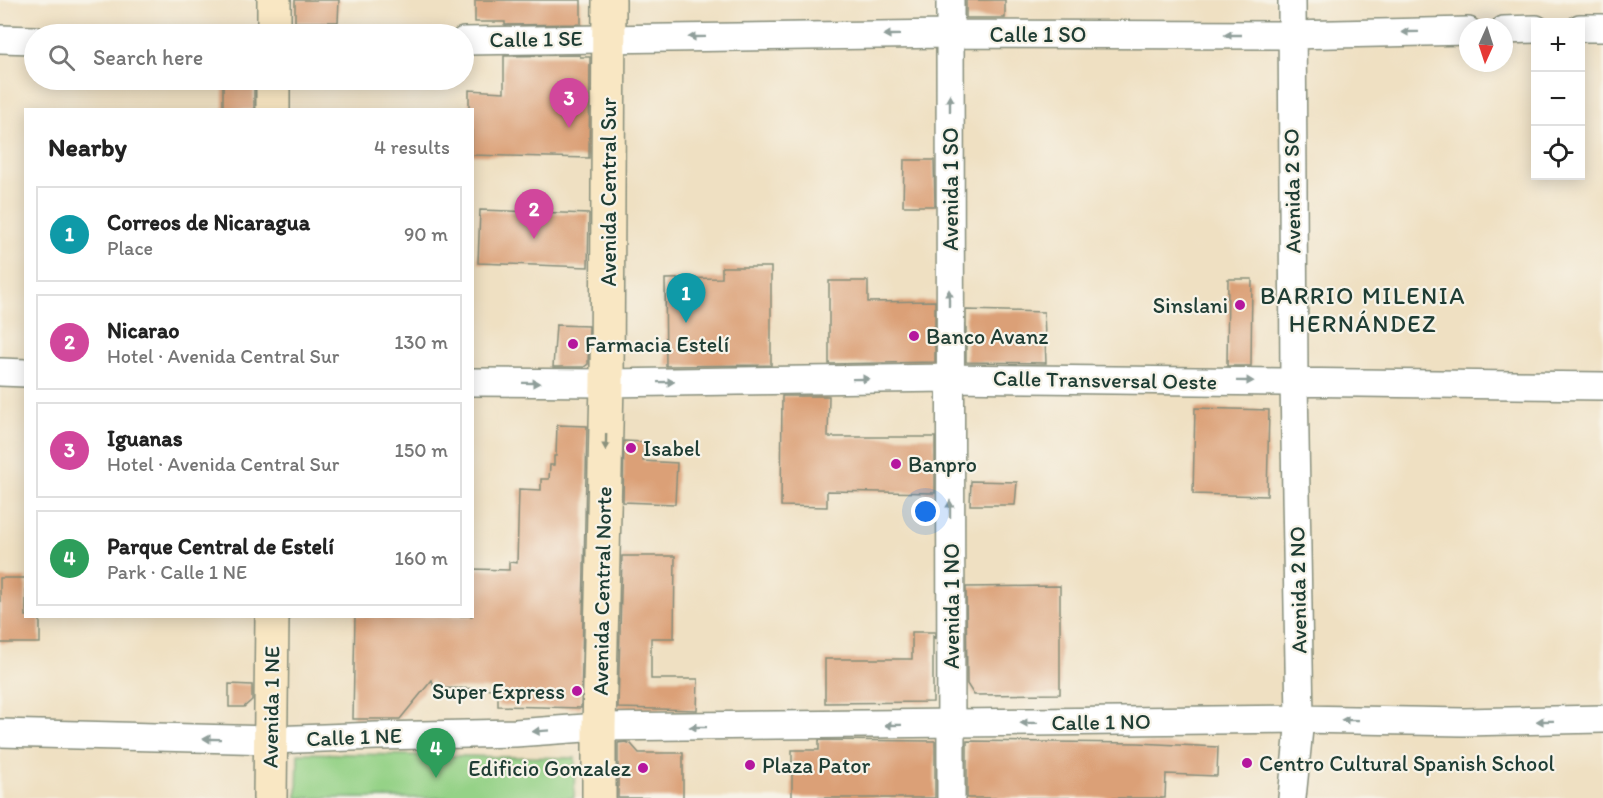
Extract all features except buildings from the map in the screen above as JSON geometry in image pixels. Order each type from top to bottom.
[{"type":"street","points":[[274,0],[274,24]]},
{"type":"street","name":"Avenida Central Sur","points":[[607,383],[609,0]]},
{"type":"street","name":"Avenida 1 SO","points":[[949,378],[950,0]]},
{"type":"street","name":"Avenida 2 SO","points":[[1292,0],[1294,382]]},
{"type":"street","points":[[1585,28],[1603,28]]},
{"type":"street","points":[[1513,30],[1531,29]]},
{"type":"street","name":"Calle 1 SO","points":[[608,38],[950,34],[1291,35],[1459,31]]},
{"type":"street","name":"Calle 1 SE","points":[[474,40],[608,38]]},
{"type":"street","points":[[0,39],[24,40]]},
{"type":"street","points":[[273,90],[273,108]]},
{"type":"street","points":[[0,372],[24,373]]},
{"type":"street","name":"Calle Transversal Oeste","points":[[474,382],[607,383],[949,378],[1603,386]]},
{"type":"street","name":"Avenida 1 NO","points":[[949,378],[951,798]]},
{"type":"street","name":"Avenida 2 NO","points":[[1292,798],[1300,719],[1294,382]]},
{"type":"street","name":"Avenida Central Norte","points":[[599,798],[607,383]]},
{"type":"street","name":"Avenida 1 NE","points":[[270,798],[272,618]]},
{"type":"street","name":"Calle 1 NO","points":[[599,728],[1300,719],[1463,722],[1603,719]]},
{"type":"street","name":"Calle 1 NE","points":[[0,733],[271,740],[377,735],[515,733],[599,728]]},
{"type":"green space","points":[[298,753],[575,758],[574,798],[297,798]]},
{"type":"place","name":"Iguanas","points":[[569,128]]},
{"type":"place","name":"Nicarao","points":[[534,239]]},
{"type":"place","name":"Sinslani","points":[[1240,305]]},
{"type":"place","name":"Correos de Nicaragua","points":[[686,323]]},
{"type":"place","name":"Banco Avanz","points":[[914,336]]},
{"type":"place","name":"Farmacia Estelí","points":[[573,344]]},
{"type":"place","name":"Isabel","points":[[631,448]]},
{"type":"place","name":"Banpro","points":[[896,464]]},
{"type":"place","name":"Super Express","points":[[577,691]]},
{"type":"place","name":"Centro Cultural Spanish School","points":[[1247,763]]},
{"type":"place","name":"Plaza Pator","points":[[750,765]]},
{"type":"place","name":"Edificio Gonzalez","points":[[643,768]]},
{"type":"place","name":"Parque Central de Estelí","points":[[436,778]]},
{"type":"district","name":"BARRIO MILENIA HERNÁNDEZ","points":[[1363,309]]}]
